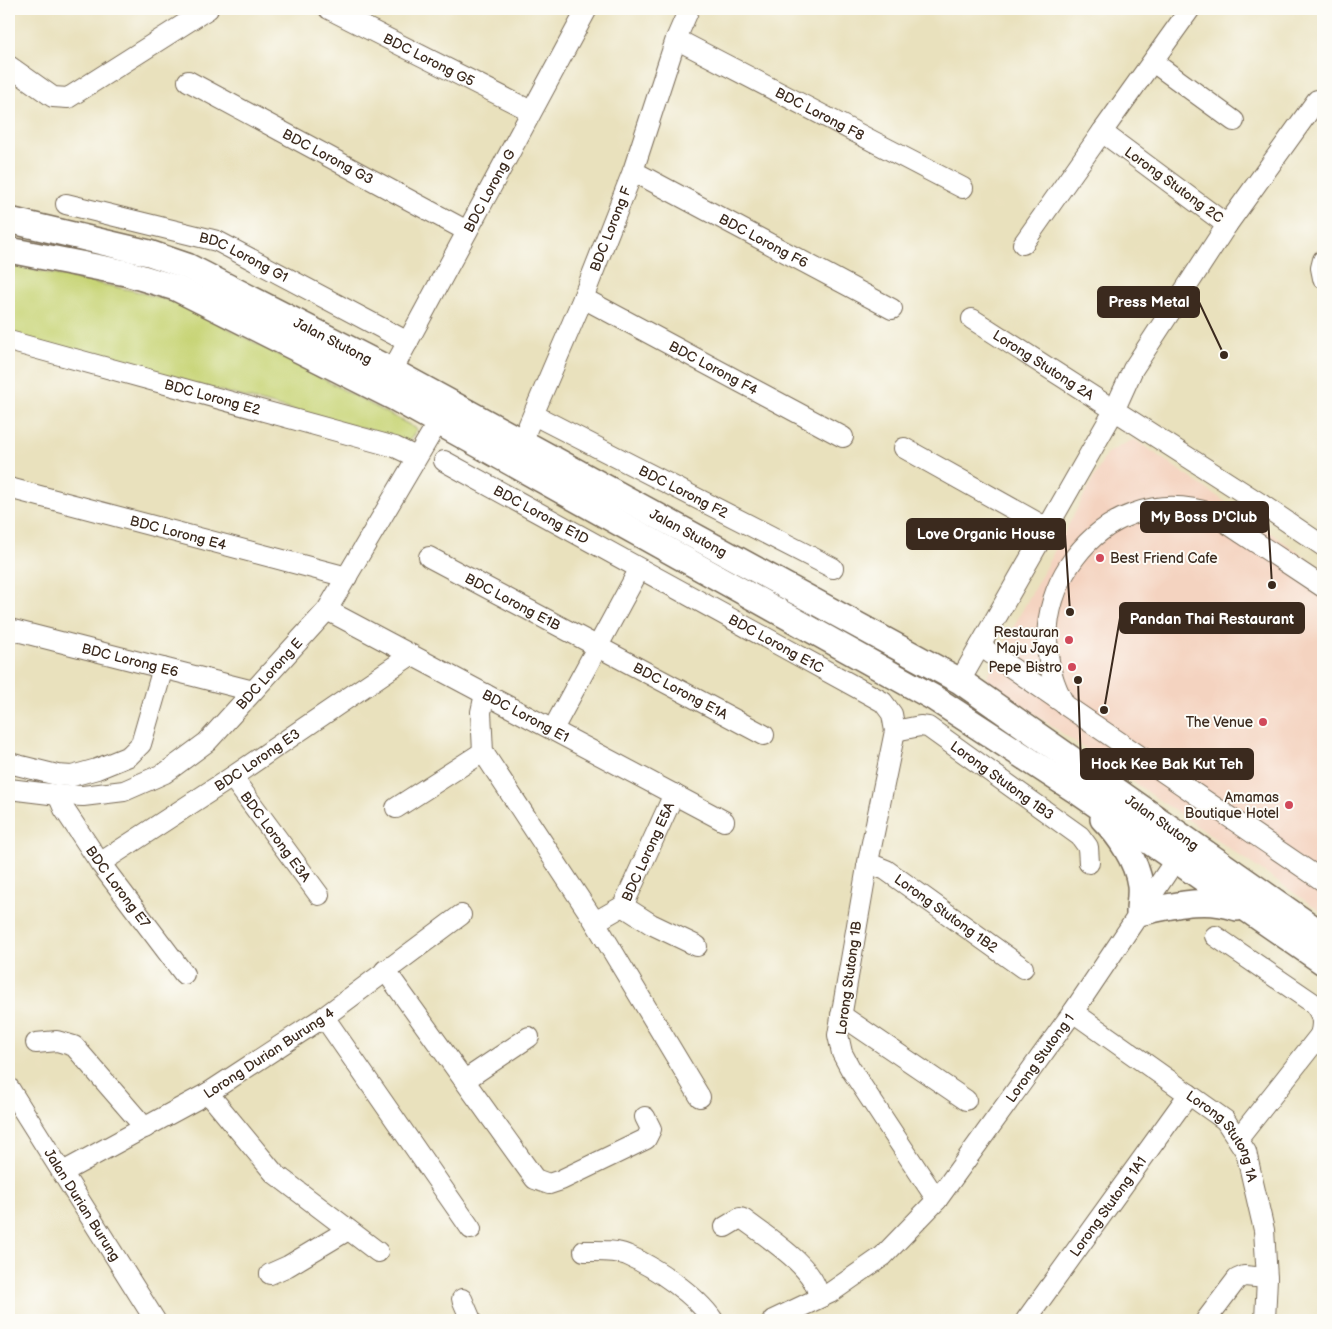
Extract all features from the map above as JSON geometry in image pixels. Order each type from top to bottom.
[{"type":"main road","name":"Jalan Stutong","points":[[9,220],[149,254],[187,266],[392,371],[960,681],[1323,935]]},
{"type":"main road","name":"Jalan Stutong","points":[[9,250],[126,272],[176,288],[395,398],[934,698],[1078,792],[1173,860],[1323,962]]},
{"type":"main road","points":[[392,371],[390,387],[395,398]]},
{"type":"main road","points":[[1042,739],[1059,758],[1078,772],[1169,832],[1173,844],[1173,860]]},
{"type":"main road","points":[[1078,792],[1113,829],[1131,859],[1140,884],[1139,913],[1203,902],[1226,904],[1256,915]]},
{"type":"street","points":[[9,66],[53,97],[68,98],[208,9]]},
{"type":"street","name":"BDC Lorong G5","points":[[328,9],[531,112]]},
{"type":"street","name":"BDC Lorong G","points":[[392,371],[587,9]]},
{"type":"street","name":"BDC Lorong F","points":[[521,443],[583,298],[633,171],[676,39],[689,9]]},
{"type":"street","points":[[1023,244],[1190,9]]},
{"type":"street","name":"BDC Lorong F8","points":[[676,39],[963,188]]},
{"type":"street","points":[[1152,62],[1234,122]]},
{"type":"street","name":"BDC Lorong G3","points":[[188,81],[467,230]]},
{"type":"street","points":[[1227,225],[1317,100]]},
{"type":"street","name":"Lorong Stutong 2C","points":[[960,681],[1114,411],[1133,369],[1227,225],[1102,132]]},
{"type":"street","name":"BDC Lorong F6","points":[[633,171],[892,309]]},
{"type":"street","name":"BDC Lorong G1","points":[[66,204],[217,242],[408,342]]},
{"type":"street","points":[[1323,260],[1321,268],[1323,278]]},
{"type":"street","name":"BDC Lorong F4","points":[[583,298],[843,437]]},
{"type":"street","name":"Lorong Stutong 2A","points":[[972,319],[1261,504],[1323,546]]},
{"type":"street","name":"BDC Lorong E2","points":[[9,340],[395,447],[416,457]]},
{"type":"street","name":"BDC Lorong F2","points":[[534,416],[833,568]]},
{"type":"street","name":"BDC Lorong E","points":[[9,789],[83,796],[124,791],[165,773],[207,742],[327,610],[438,422]]},
{"type":"street","points":[[904,448],[1046,528]]},
{"type":"street","name":"BDC Lorong E1D","points":[[444,461],[639,570]]},
{"type":"street","name":"BDC Lorong E4","points":[[9,488],[347,578]]},
{"type":"street","points":[[1242,533],[1261,504]]},
{"type":"street","points":[[1065,705],[1056,689],[1047,643],[1054,596],[1063,574],[1079,552],[1099,533],[1120,518],[1146,508],[1161,506],[1200,509],[1213,514],[1323,588]]},
{"type":"street","name":"BDC Lorong E1B","points":[[430,557],[597,647]]},
{"type":"street","points":[[553,729],[639,570]]},
{"type":"street","name":"BDC Lorong E1C","points":[[639,570],[883,702],[892,714],[895,731]]},
{"type":"street","name":"BDC Lorong E1","points":[[327,610],[724,820]]},
{"type":"street","name":"BDC Lorong E6","points":[[9,628],[253,691]]},
{"type":"street","points":[[980,646],[1323,881]]},
{"type":"street","name":"BDC Lorong E1A","points":[[597,647],[764,735]]},
{"type":"street","name":"BDC Lorong E3","points":[[100,863],[232,777],[411,655]]},
{"type":"street","points":[[9,763],[57,776],[72,776],[97,769],[129,756],[141,744],[163,668]]},
{"type":"street","points":[[485,694],[481,712],[483,752],[595,922],[700,1097]]},
{"type":"street","name":"Lorong Stutong 1B3","points":[[895,731],[920,726],[928,727],[1080,836],[1088,848],[1089,864]]},
{"type":"street","name":"Lorong Stutong 1B","points":[[895,731],[867,867],[838,1035],[842,1053],[850,1068],[937,1200]]},
{"type":"street","points":[[396,808],[483,752]]},
{"type":"street","name":"BDC Lorong E3A","points":[[232,777],[319,895]]},
{"type":"street","name":"BDC Lorong E5A","points":[[595,922],[623,906],[674,794]]},
{"type":"street","name":"BDC Lorong E7","points":[[58,795],[64,809],[100,863],[184,974]]},
{"type":"street","name":"Lorong Stutong 1","points":[[773,1320],[830,1292],[883,1256],[937,1200],[1073,1012],[1170,868],[1173,860]]},
{"type":"street","name":"Lorong Stutong 1B2","points":[[867,867],[876,866],[886,870],[1023,968]]},
{"type":"street","points":[[623,906],[650,924],[697,946]]},
{"type":"street","name":"Lorong Durian Burung 4","points":[[63,1172],[208,1094],[324,1017],[385,970],[461,916]]},
{"type":"street","points":[[1215,936],[1313,1004],[1319,1011],[1322,1019],[1322,1035],[1238,1139]]},
{"type":"street","points":[[385,970],[535,1179],[549,1184],[646,1139],[651,1129],[645,1117]]},
{"type":"street","name":"Lorong Stutong 1A","points":[[1073,1012],[1225,1120],[1238,1139],[1246,1152],[1266,1240],[1266,1320]]},
{"type":"street","points":[[841,1015],[966,1100]]},
{"type":"street","points":[[324,1017],[471,1229]]},
{"type":"street","points":[[465,1080],[529,1036]]},
{"type":"street","points":[[36,1043],[56,1041],[74,1046],[145,1128]]},
{"type":"street","name":"Jalan Durian Burung","points":[[9,1088],[155,1320]]},
{"type":"street","points":[[208,1094],[274,1173],[378,1252]]},
{"type":"street","name":"Lorong Stutong 1A1","points":[[1026,1320],[1189,1094]]},
{"type":"street","points":[[725,1227],[740,1218],[743,1219],[808,1272],[816,1286],[818,1298]]},
{"type":"street","points":[[270,1274],[288,1266],[348,1230]]},
{"type":"street","points":[[584,1251],[626,1255],[676,1284],[704,1307],[713,1320]]},
{"type":"street","points":[[1206,1320],[1237,1279],[1244,1276],[1267,1278]]},
{"type":"street","points":[[462,1299],[471,1320]]},
{"type":"shaded area","points":[[1134,439],[1323,569],[1323,913],[985,680],[1107,453]]},
{"type":"green space","points":[[9,265],[135,291],[184,305],[417,429],[408,443],[388,435],[9,335]]},
{"type":"place","name":"Press Metal","points":[[1224,355]]},
{"type":"place","name":"Best Friend Cafe","points":[[1100,558]]},
{"type":"place","name":"My Boss D'Club","points":[[1272,585]]},
{"type":"place","name":"Love Organic House","points":[[1070,612]]},
{"type":"place","name":"Restauran Maju Jaya","points":[[1069,640]]},
{"type":"place","name":"Pepe Bistro","points":[[1072,667]]},
{"type":"place","name":"Hock Kee Bak Kut Teh","points":[[1078,680]]},
{"type":"place","name":"Pandan Thai Restaurant","points":[[1104,710]]},
{"type":"place","name":"The Venue","points":[[1263,722]]},
{"type":"place","name":"Amamas Boutique Hotel","points":[[1289,805]]}]
